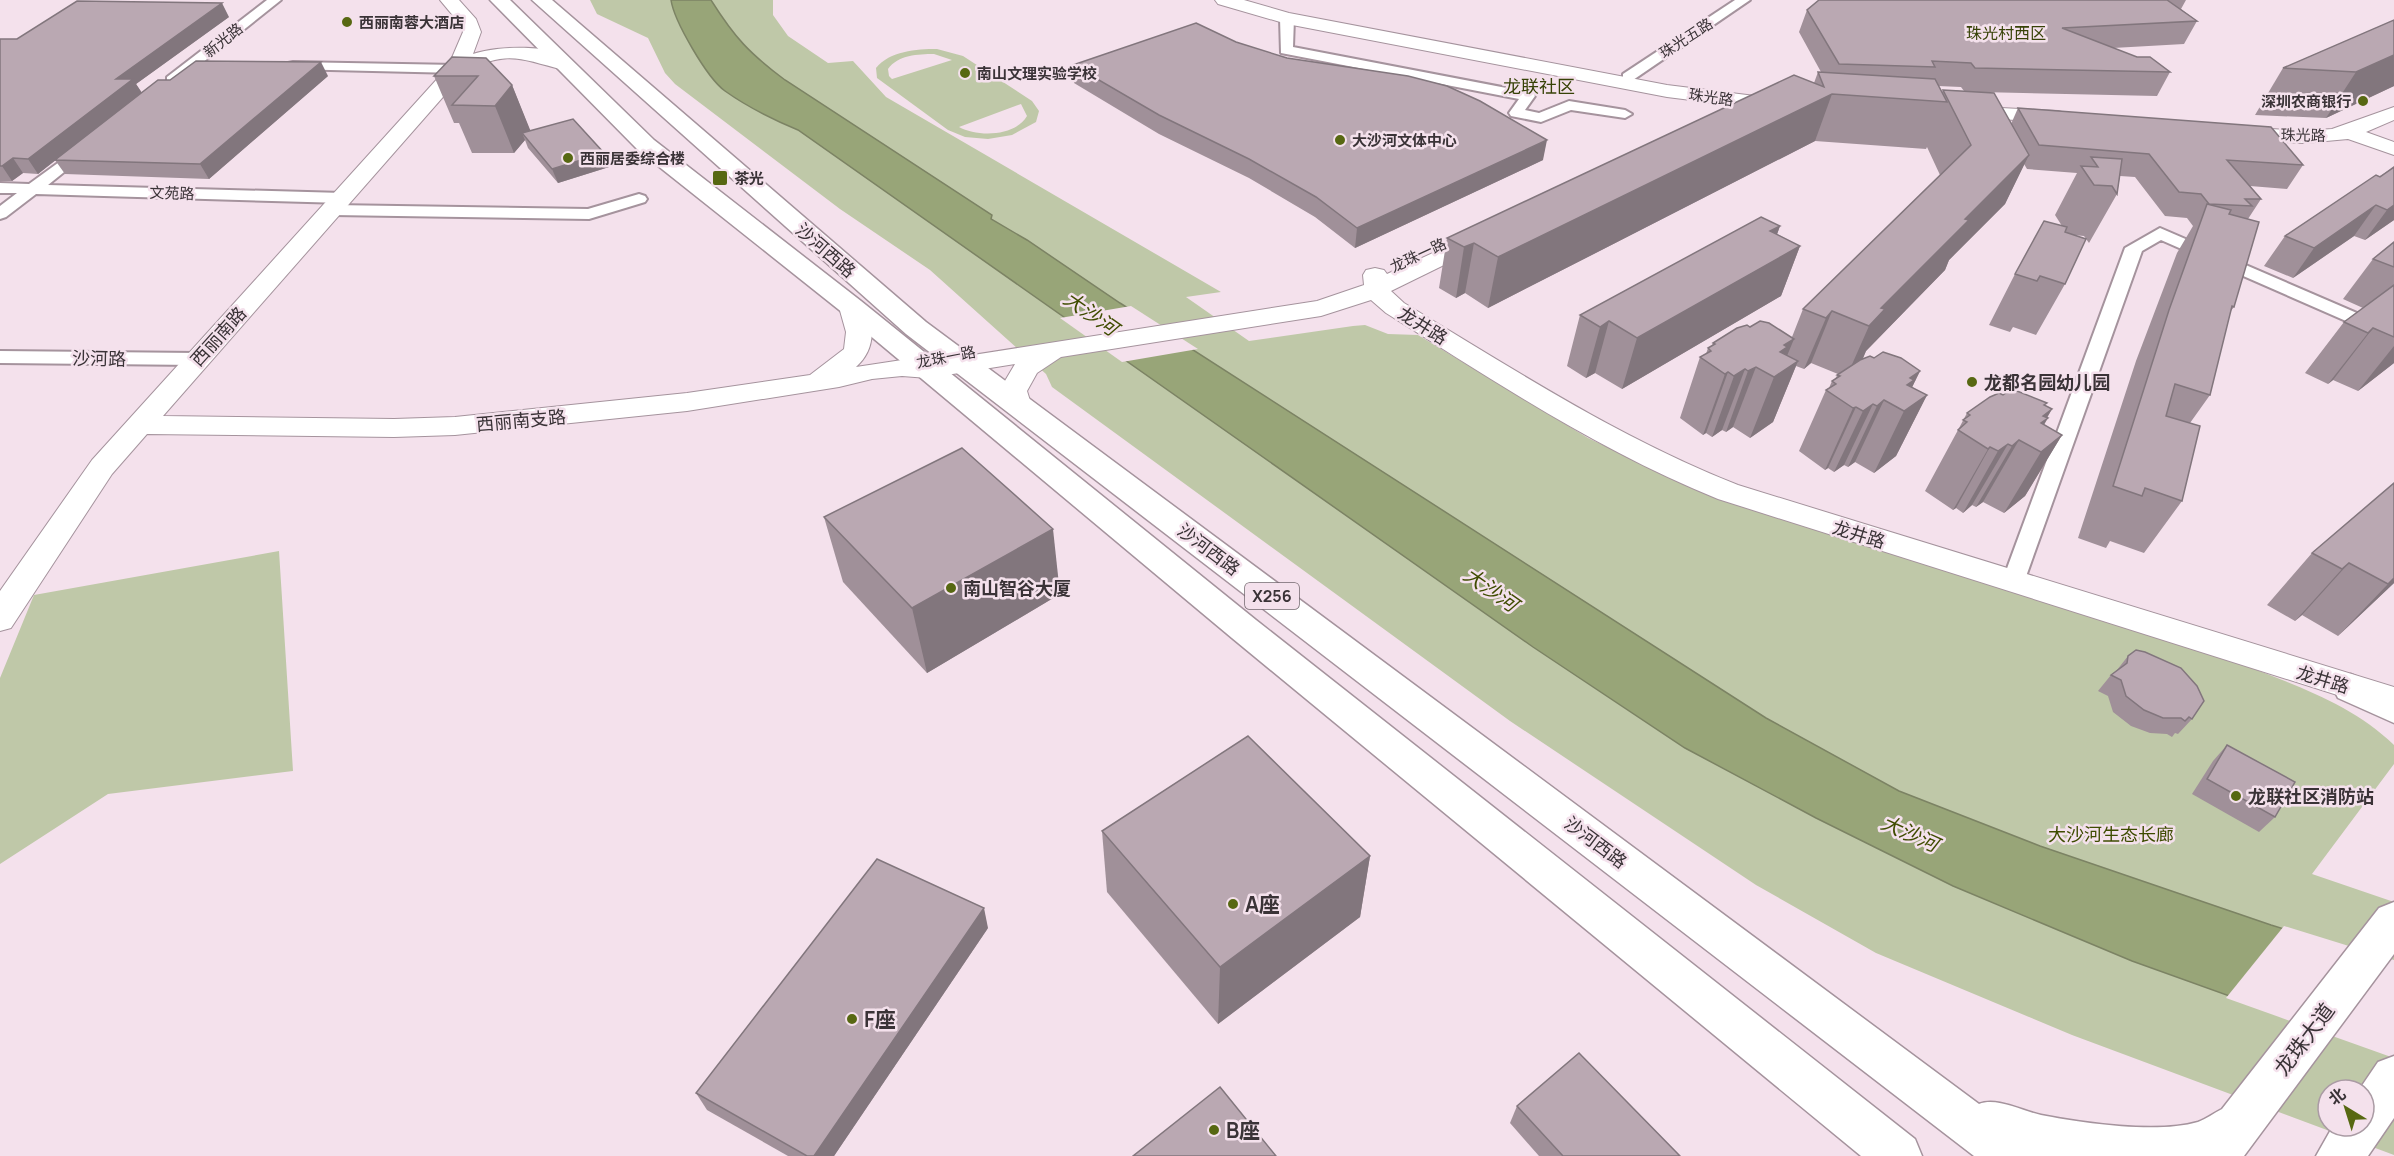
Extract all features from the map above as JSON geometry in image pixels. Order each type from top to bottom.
[{"type":"main road","name":"沙河西路","points":[[499,0],[646,145],[852,307],[932,363],[1887,1149]]},
{"type":"main road","name":"沙河西路","points":[[548,3],[916,328],[932,363],[1017,404],[1924,1091],[2015,1156]]},
{"type":"main road","points":[[2376,682],[2394,709]]},
{"type":"main road","name":"龙珠大道","points":[[2226,1141],[2394,921]]},
{"type":"main road","points":[[2376,1107],[2394,1078]]},
{"type":"main road","points":[[1924,1091],[2025,1138],[2108,1155],[2158,1154],[2226,1141]]},
{"type":"street","name":"新光路","points":[[164,86],[275,0]]},
{"type":"street","name":"西丽南路","points":[[0,619],[17,590],[95,476],[137,425],[457,69],[472,32],[469,23],[448,0]]},
{"type":"street","name":"珠光路","points":[[1224,0],[1287,18],[1656,88],[1752,101],[1803,105]]},
{"type":"street","name":"珠光路","points":[[1243,0],[1304,16],[1752,101]]},
{"type":"street","name":"珠光五路","points":[[1628,77],[1744,0]]},
{"type":"street","points":[[1287,18],[1286,50],[1528,96],[1516,113],[1540,118],[1569,105],[1625,114]]},
{"type":"street","name":"西丽南路","points":[[457,69],[479,58],[516,50],[535,52],[564,64]]},
{"type":"street","points":[[192,64],[215,64]]},
{"type":"street","points":[[273,66],[457,69]]},
{"type":"street","points":[[1718,118],[1752,101]]},
{"type":"street","points":[[1946,113],[2076,121]]},
{"type":"street","name":"珠光路","points":[[2219,129],[2304,136],[2340,133],[2394,113]]},
{"type":"street","points":[[2340,133],[2394,149]]},
{"type":"street","points":[[2340,133],[2394,155]]},
{"type":"street","points":[[0,214],[98,138]]},
{"type":"street","name":"文苑路","points":[[0,189],[589,214],[639,199]]},
{"type":"street","name":"龙珠一路","points":[[932,363],[1062,349],[1306,311],[1343,302],[1498,223]]},
{"type":"street","points":[[2016,574],[2134,248],[2160,233],[2394,336]]},
{"type":"street","name":"龙珠一路","points":[[932,363],[1282,303],[1381,282]]},
{"type":"street","name":"龙井路","points":[[1381,282],[1385,301],[1601,435],[1680,475],[1728,492],[2016,574],[2376,682],[2394,700]]},
{"type":"street","name":"龙井路","points":[[1381,282],[1413,306],[1587,412],[1672,453],[1737,478],[2016,574]]},
{"type":"street","points":[[804,384],[838,368],[857,350],[862,340],[861,329],[852,307]]},
{"type":"street","points":[[1306,311],[1380,314],[1426,327]]},
{"type":"street","points":[[1017,404],[1013,390],[1023,370],[1041,357],[1062,349]]},
{"type":"street","name":"沙河路","points":[[0,357],[197,359]]},
{"type":"street","name":"西丽南支路","points":[[137,425],[394,428],[455,426],[687,402],[932,363]]},
{"type":"green space","name":"大沙河生态长廊","points":[[590,0],[773,0],[773,15],[788,36],[828,63],[853,61],[886,97],[1221,292],[1186,297],[1249,341],[1365,325],[1388,334],[1418,335],[1588,438],[1687,485],[2249,667],[2326,699],[2362,719],[2394,745],[2394,764],[2312,874],[2394,902],[2394,1155],[2348,1138],[2376,1138],[2376,1078],[2316,1078],[2316,1126],[2072,1035],[1876,953],[1756,885],[1510,721],[1052,387],[1046,374],[930,270],[840,209],[675,84],[665,73],[648,38],[597,14]]},
{"type":"green space","points":[[937,49],[963,56],[1032,101],[1039,111],[1036,122],[1012,135],[988,139],[965,137],[948,130],[877,78],[876,68],[888,58],[904,52]],"holes":[[[934,54],[952,60],[892,79],[889,76],[888,69],[903,58]],[[1021,104],[1027,116],[1014,128],[985,133],[959,127]]]},
{"type":"green space","points":[[279,551],[293,771],[108,794],[0,864],[0,678],[34,595]]},
{"type":"water","name":"大沙河","points":[[671,0],[711,0],[744,44],[785,80],[992,215],[991,219],[1027,240],[1120,303],[1766,718],[1899,791],[2040,846],[2271,925],[2394,963],[2394,1055],[2132,961],[1953,886],[1816,818],[1685,748],[1533,647],[798,130],[760,112],[725,91],[709,74],[692,48],[678,21]]},
{"type":"pier","points":[[1131,306],[1198,349],[1122,362],[1060,318]]},
{"type":"pier","points":[[2284,926],[2394,960],[2394,1058],[2226,998]]},
{"type":"building","points":[[1819,0],[2167,0],[2197,21],[2062,28],[2137,57],[2150,57],[2170,72],[1975,68],[1971,63],[1932,61],[1935,67],[1839,64],[1807,10]]},
{"type":"building","points":[[77,1],[222,3],[116,79],[133,79],[28,159],[13,158],[0,166],[0,39],[17,39]]},
{"type":"building","points":[[2394,20],[2394,55],[2356,72],[2283,68]]},
{"type":"building","name":"大沙河文体中心","points":[[1196,23],[1236,42],[1287,58],[1408,76],[1447,86],[1480,101],[1547,140],[1357,228],[1316,197],[1249,159],[1159,115],[1073,65]]},
{"type":"building","points":[[452,57],[486,58],[512,85],[495,106],[452,105],[478,76],[434,76]]},
{"type":"building","points":[[196,61],[321,62],[200,164],[55,160],[158,80],[170,80]]},
{"type":"building","points":[[1818,72],[1935,79],[1947,102],[1832,94],[1498,257],[1474,243],[1464,247],[1447,238],[1794,75],[1824,87]]},
{"type":"building","points":[[1943,90],[1994,93],[2029,155],[1965,219],[1969,220],[1881,308],[1885,309],[1869,326],[1832,311],[1826,318],[1803,309],[1971,145]]},
{"type":"building","points":[[2018,108],[2271,127],[2303,165],[2227,160],[2261,199],[2245,199],[2252,206],[2209,204],[2201,194],[2179,192],[2149,154],[2039,145]]},
{"type":"building","points":[[573,119],[604,153],[552,169],[522,133]]},
{"type":"building","points":[[2091,157],[2122,159],[2117,194],[2112,186],[2094,185],[2081,166],[2098,167]]},
{"type":"building","points":[[2394,167],[2394,205],[2387,210],[2376,205],[2314,248],[2285,236],[2376,175],[2380,177]]},
{"type":"building","points":[[2207,204],[2231,210],[2229,214],[2259,222],[2234,307],[2232,306],[2210,395],[2175,384],[2166,416],[2200,426],[2182,501],[2145,488],[2142,496],[2113,486],[2169,310]]},
{"type":"building","points":[[1761,217],[1780,226],[1770,231],[1800,246],[1637,338],[1609,321],[1600,327],[1580,315]]},
{"type":"building","points":[[2044,221],[2067,227],[2065,232],[2086,239],[2065,284],[2040,276],[2037,281],[2015,274]]},
{"type":"building","points":[[2394,242],[2394,267],[2373,259]]},
{"type":"building","points":[[2394,285],[2394,337],[2373,328],[2368,333],[2344,322]]},
{"type":"building","points":[[1760,321],[1769,323],[1794,339],[1784,345],[1787,347],[1780,352],[1798,361],[1774,377],[1756,367],[1748,371],[1745,369],[1734,376],[1728,372],[1725,374],[1700,357],[1711,351],[1708,348],[1715,344],[1713,343],[1737,328],[1747,325],[1750,327]]},
{"type":"building","points":[[1883,352],[1901,358],[1920,371],[1910,378],[1914,380],[1907,385],[1927,395],[1904,411],[1884,400],[1877,406],[1873,404],[1863,411],[1856,407],[1853,408],[1826,390],[1836,384],[1832,381],[1840,376],[1837,375],[1860,360],[1870,356],[1874,358]]},
{"type":"building","points":[[2012,389],[2047,403],[2044,405],[2052,409],[2043,416],[2048,418],[2041,423],[2062,435],[2041,452],[2019,440],[2012,446],[2008,444],[1998,451],[1990,447],[1988,449],[1958,430],[1967,422],[1963,420],[1970,415],[1967,413],[1990,397],[1999,393],[2003,395]]},
{"type":"building","points":[[962,448],[1053,529],[912,608],[824,517]]},
{"type":"building","points":[[2394,483],[2394,578],[2388,584],[2349,563],[2342,569],[2312,553]]},
{"type":"building","points":[[2136,650],[2181,668],[2197,686],[2204,701],[2192,719],[2189,717],[2185,721],[2181,718],[2163,718],[2144,710],[2126,696],[2121,680],[2111,675],[2127,663],[2128,656]]},
{"type":"building","points":[[1248,736],[1370,856],[1220,967],[1102,831]]},
{"type":"building","points":[[2227,745],[2295,782],[2275,817],[2207,779]]},
{"type":"building","name":"F座","points":[[877,859],[984,908],[814,1156],[807,1156],[696,1093]]},
{"type":"building","points":[[1579,1053],[1680,1156],[1563,1156],[1517,1106]]},
{"type":"building","points":[[1220,1087],[1276,1156],[1133,1156]]},
{"type":"place","name":"西丽南蓉大酒店","points":[[347,22]]},
{"type":"place","name":"南山文理实验学校","points":[[965,73]]},
{"type":"place","name":"深圳农商银行","points":[[2363,101]]},
{"type":"place","name":"大沙河文体中心","points":[[1340,140]]},
{"type":"place","name":"西丽居委综合楼","points":[[568,158]]},
{"type":"place","name":"茶光","points":[[720,178]]},
{"type":"place","name":"龙都名园幼儿园","points":[[1972,382]]},
{"type":"place","name":"南山智谷大厦","points":[[951,588]]},
{"type":"place","name":"龙联社区消防站","points":[[2236,796]]},
{"type":"place","name":"A座","points":[[1233,904]]},
{"type":"place","name":"F座","points":[[852,1019]]},
{"type":"place","name":"B座","points":[[1214,1130]]},
{"type":"district","name":"珠光村西区","points":[[2006,33]]},
{"type":"district","name":"龙联社区","points":[[1539,86]]}]
